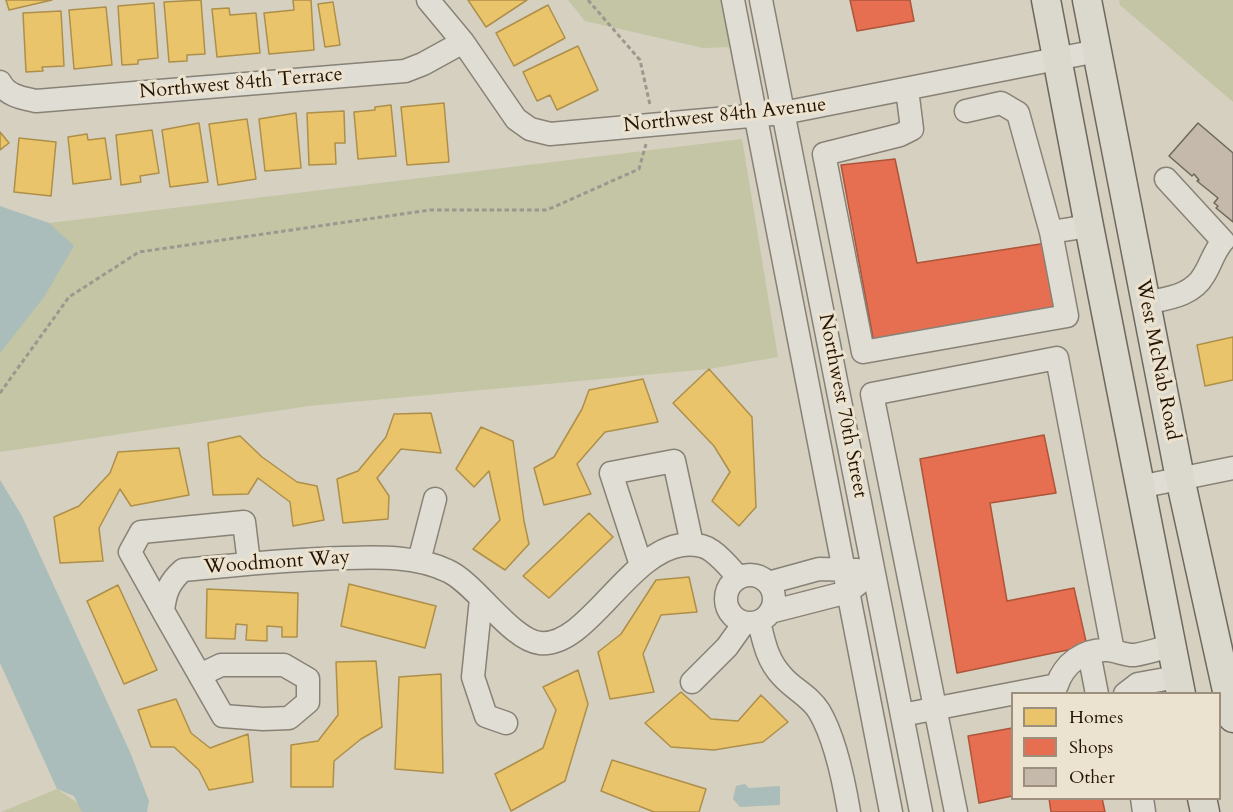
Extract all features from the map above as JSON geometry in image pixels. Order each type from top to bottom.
[{"type":"main road","points":[[1046,0],[1179,685]]},
{"type":"main road","name":"West McNab Road","points":[[1087,0],[1180,478],[1233,718]]},
{"type":"street","name":"Northwest 84th Avenue","points":[[428,0],[463,42],[516,119],[530,129],[550,134],[783,114],[1097,51]]},
{"type":"street","name":"Northwest 70th Street","points":[[733,0],[891,812]]},
{"type":"street","name":"Northwest 70th Street","points":[[761,0],[921,812]]},
{"type":"street","name":"Northwest 84th Terrace","points":[[6,89],[36,101],[405,71],[463,42]]},
{"type":"street","points":[[908,89],[912,129],[900,135],[824,154],[863,352],[1067,316],[1051,232],[1018,114],[1001,103],[966,111]]},
{"type":"street","points":[[1146,303],[1184,294],[1194,288],[1203,277],[1217,248],[1228,245],[1166,179]]},
{"type":"street","points":[[1051,232],[1089,226]]},
{"type":"street","points":[[956,812],[872,394],[1057,358],[1113,651]]},
{"type":"street","points":[[810,399],[839,393]]},
{"type":"street","points":[[641,565],[611,473],[674,461],[692,544],[711,550],[738,577]]},
{"type":"street","points":[[1140,487],[1233,468]]},
{"type":"street","points":[[419,561],[435,499]]},
{"type":"street","points":[[200,675],[130,552],[141,532],[244,522],[249,563]]},
{"type":"street","name":"Woodmont Way","points":[[163,611],[165,594],[172,579],[183,570],[291,559],[366,557],[419,561],[431,563],[451,572],[522,635],[540,643],[562,639],[581,625],[655,554],[670,546],[692,544]]},
{"type":"street","points":[[768,583],[819,569],[874,572]]},
{"type":"street","points":[[692,682],[758,619],[774,597],[768,583],[754,575],[738,577],[727,590],[725,598],[730,614],[758,619],[848,592],[874,572]]},
{"type":"street","points":[[481,599],[473,676],[486,716],[506,723]]},
{"type":"street","points":[[758,619],[766,655],[782,677],[802,692],[818,710],[832,743],[849,812]]},
{"type":"street","points":[[1040,692],[1060,689],[1059,677],[1073,659],[1089,653],[1107,650],[1133,655],[1171,646]]},
{"type":"street","points":[[1089,653],[1097,692]]},
{"type":"street","points":[[1126,692],[1138,684],[1179,685]]},
{"type":"street","points":[[902,715],[1011,696]]},
{"type":"path","points":[[0,393],[69,297],[139,252],[430,210],[547,210],[639,169],[651,125],[650,102],[640,60],[588,0]]},
{"type":"green space","points":[[568,0],[721,0],[731,47],[703,48],[585,21]]},
{"type":"green space","points":[[1119,0],[1233,0],[1233,102],[1120,5]]},
{"type":"green space","points":[[742,139],[778,357],[709,369],[309,406],[0,452],[0,229]]},
{"type":"green space","points":[[57,789],[91,812],[1,812]]},
{"type":"shaded area","points":[[0,206],[49,223],[74,246],[44,297],[0,353]]},
{"type":"shaded area","points":[[0,480],[22,516],[130,752],[149,801],[147,812],[82,812],[74,796],[57,789],[0,663]]},
{"type":"shaded area","points":[[745,784],[749,788],[780,786],[780,805],[740,807],[733,799],[736,786]]},
{"type":"building: Homes","points":[[6,0],[52,0],[9,10]]},
{"type":"building: Homes","points":[[201,0],[205,54],[187,55],[187,61],[169,62],[164,2]]},
{"type":"building: Homes","points":[[293,0],[311,0],[314,50],[269,54],[264,13],[294,10]]},
{"type":"building: Homes","points":[[468,0],[527,0],[486,27]]},
{"type":"building: Homes","points":[[333,2],[340,45],[325,47],[318,4]]},
{"type":"building: Homes","points":[[154,3],[158,58],[138,60],[138,64],[122,65],[118,6]]},
{"type":"building: Homes","points":[[548,5],[565,38],[514,66],[496,33]]},
{"type":"building: Homes","points":[[106,7],[112,65],[74,69],[69,10]]},
{"type":"building: Homes","points":[[229,8],[230,15],[256,13],[260,53],[217,57],[212,9]]},
{"type":"building: Homes","points":[[61,11],[64,66],[42,67],[43,71],[26,72],[23,13]]},
{"type":"building: Homes","points":[[578,46],[598,90],[557,110],[550,95],[537,101],[523,72]]},
{"type":"building: Homes","points":[[444,103],[449,162],[407,165],[401,107]]},
{"type":"building: Homes","points":[[391,105],[396,156],[358,159],[354,112],[375,110],[375,107]]},
{"type":"building: Homes","points":[[344,111],[345,143],[335,143],[336,164],[309,165],[307,113]]},
{"type":"building: Homes","points":[[296,113],[301,168],[265,171],[259,119]]},
{"type":"building: Homes","points":[[247,119],[256,179],[218,185],[209,124]]},
{"type":"building: Homes","points":[[199,123],[208,182],[170,187],[162,130]]},
{"type":"building: Homes","points":[[152,130],[159,173],[140,176],[141,182],[121,185],[116,135]]},
{"type":"building: Homes","points":[[0,132],[9,143],[0,150]]},
{"type":"building: Homes","points":[[87,134],[88,140],[105,138],[111,179],[73,184],[68,137]]},
{"type":"building: Homes","points":[[19,138],[56,142],[51,196],[14,192]]},
{"type":"building: Homes","points":[[1233,337],[1233,380],[1205,386],[1197,345]]},
{"type":"building: Homes","points":[[709,369],[752,417],[756,507],[739,526],[712,501],[730,472],[714,446],[673,403]]},
{"type":"building: Homes","points":[[643,379],[658,422],[605,432],[577,464],[591,494],[544,505],[534,468],[554,457],[582,409],[589,390]]},
{"type":"building: Homes","points":[[431,413],[441,453],[401,449],[377,478],[389,496],[388,519],[343,523],[337,479],[358,471],[386,437],[394,414]]},
{"type":"building: Homes","points":[[481,427],[513,441],[529,544],[505,570],[473,549],[500,520],[489,471],[474,487],[456,469]]},
{"type":"building: Homes","points":[[240,436],[262,457],[297,482],[317,486],[324,520],[293,526],[290,502],[258,478],[248,494],[213,495],[208,443]]},
{"type":"building: Homes","points":[[179,448],[189,495],[131,506],[120,489],[99,528],[103,561],[60,563],[54,517],[79,506],[110,473],[118,452]]},
{"type":"building: Homes","points":[[589,513],[613,537],[549,598],[523,576]]},
{"type":"building: Homes","points":[[689,577],[697,612],[661,615],[643,654],[654,692],[610,699],[598,652],[621,634],[656,580]]},
{"type":"building: Homes","points":[[349,584],[436,606],[425,648],[341,626]]},
{"type":"building: Homes","points":[[118,585],[157,670],[124,684],[87,601]]},
{"type":"building: Homes","points":[[207,589],[298,593],[297,637],[282,637],[282,627],[267,626],[267,641],[246,640],[247,625],[236,624],[235,639],[206,638]]},
{"type":"building: Homes","points":[[376,661],[382,727],[361,739],[334,761],[333,787],[291,787],[291,745],[318,741],[338,715],[336,662]]},
{"type":"building: Homes","points":[[578,670],[588,704],[565,781],[511,811],[495,774],[543,748],[556,710],[543,687]]},
{"type":"building: Homes","points":[[441,674],[443,773],[395,769],[399,677]]},
{"type":"building: Homes","points":[[681,692],[711,719],[738,721],[761,695],[788,722],[763,742],[714,750],[671,747],[645,723]]},
{"type":"building: Homes","points":[[176,699],[191,733],[210,748],[248,734],[253,782],[209,790],[199,770],[174,747],[151,747],[138,710]]},
{"type":"building: Homes","points":[[612,760],[706,789],[699,812],[654,812],[601,791]]},
{"type":"building: Shops","points":[[850,0],[910,0],[914,21],[857,31]]},
{"type":"building: Shops","points":[[895,159],[917,263],[1047,243],[1059,308],[874,343],[841,165]]},
{"type":"building: Shops","points":[[1044,435],[1056,493],[990,503],[1007,601],[1074,588],[1087,646],[957,673],[920,459]]},
{"type":"building: Shops","points":[[1011,728],[1011,796],[979,803],[968,736]]},
{"type":"building: Shops","points":[[1049,800],[1102,800],[1105,812],[1051,812]]},
{"type":"building: Other","points":[[1198,123],[1233,153],[1233,222],[1216,208],[1218,206],[1214,203],[1218,198],[1197,181],[1199,180],[1194,174],[1192,176],[1169,156]]}]
